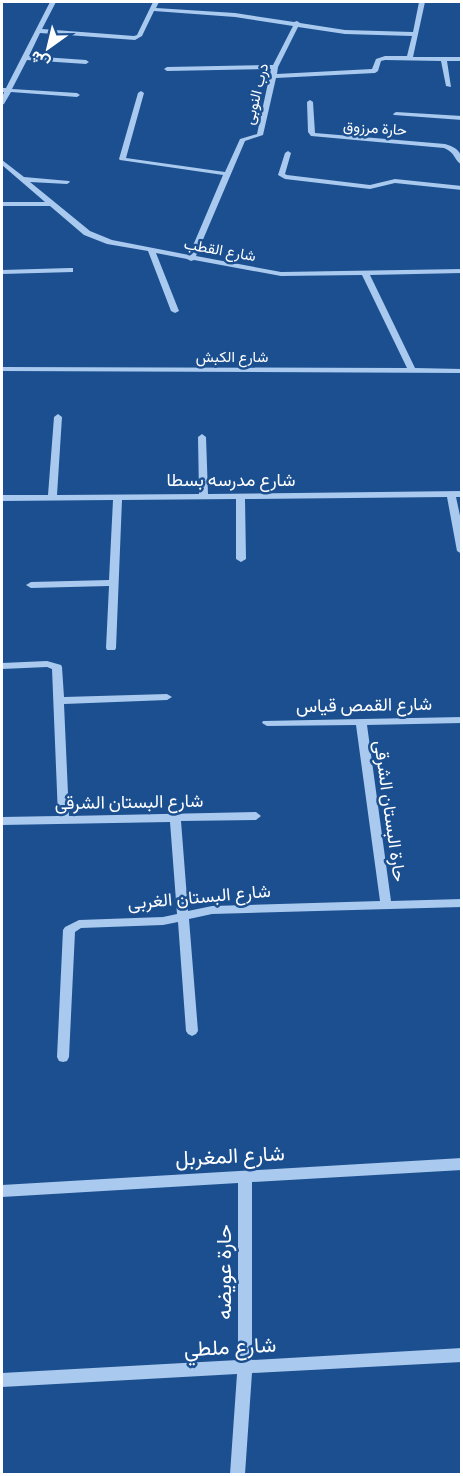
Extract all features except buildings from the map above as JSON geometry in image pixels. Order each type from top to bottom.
[{"type":"street","points":[[2,102],[5,90],[53,2]]},
{"type":"street","points":[[38,31],[135,38],[139,36],[156,2]]},
{"type":"street","points":[[410,58],[422,2]]},
{"type":"street","points":[[152,9],[199,11],[297,23],[345,32],[415,34]]},
{"type":"street","name":"درب النوبى","points":[[191,259],[242,140],[260,135],[272,76],[297,23]]},
{"type":"street","points":[[24,58],[86,62]]},
{"type":"street","points":[[444,58],[449,86]]},
{"type":"street","points":[[272,76],[372,72],[376,70],[379,59],[462,59]]},
{"type":"street","points":[[167,69],[275,67]]},
{"type":"street","points":[[5,90],[77,96]]},
{"type":"street","points":[[141,93],[122,159],[228,174]]},
{"type":"street","name":"حارة مرزوق","points":[[310,102],[311,132],[317,136],[445,146],[455,150],[462,163]]},
{"type":"street","points":[[396,114],[462,118]]},
{"type":"street","points":[[288,153],[281,175],[285,177],[370,187],[395,181],[462,188]]},
{"type":"street","name":"شارع القطب","points":[[2,162],[87,233],[110,242],[191,259],[281,274],[462,271]]},
{"type":"street","points":[[21,179],[67,182]]},
{"type":"street","points":[[2,204],[50,204]]},
{"type":"street","points":[[152,250],[175,311]]},
{"type":"street","points":[[2,272],[70,270]]},
{"type":"street","points":[[365,273],[412,371]]},
{"type":"street","name":"شارع الكبش","points":[[2,369],[462,371]]},
{"type":"street","points":[[52,498],[58,417]]},
{"type":"street","points":[[202,437],[204,496]]},
{"type":"street","points":[[456,494],[462,550]]},
{"type":"street","name":"شارع مدرسه بسطا","points":[[2,498],[456,494]]},
{"type":"street","points":[[240,496],[241,559]]},
{"type":"street","points":[[111,648],[118,497]]},
{"type":"street","points":[[31,585],[114,582]]},
{"type":"street","points":[[2,666],[47,664],[57,667],[64,820]]},
{"type":"street","points":[[59,701],[168,697]]},
{"type":"street","name":"شارع القمص قياس","points":[[267,723],[462,720]]},
{"type":"street","name":"حارة البستان الشرقى","points":[[361,722],[386,904]]},
{"type":"street","name":"شارع البستان الشرقى","points":[[2,821],[256,816]]},
{"type":"street","points":[[175,818],[192,1031]]},
{"type":"street","name":"شارع البستان الغربى","points":[[63,1057],[69,930],[73,926],[85,923],[163,921],[212,910],[462,903]]},
{"type":"street","name":"شارع المغربل","points":[[2,1191],[462,1164]]},
{"type":"street","name":"حارة عويضه","points":[[238,1474],[244,1368],[245,1177]]},
{"type":"street","name":"شارع ملطي","points":[[2,1380],[462,1355]]}]
